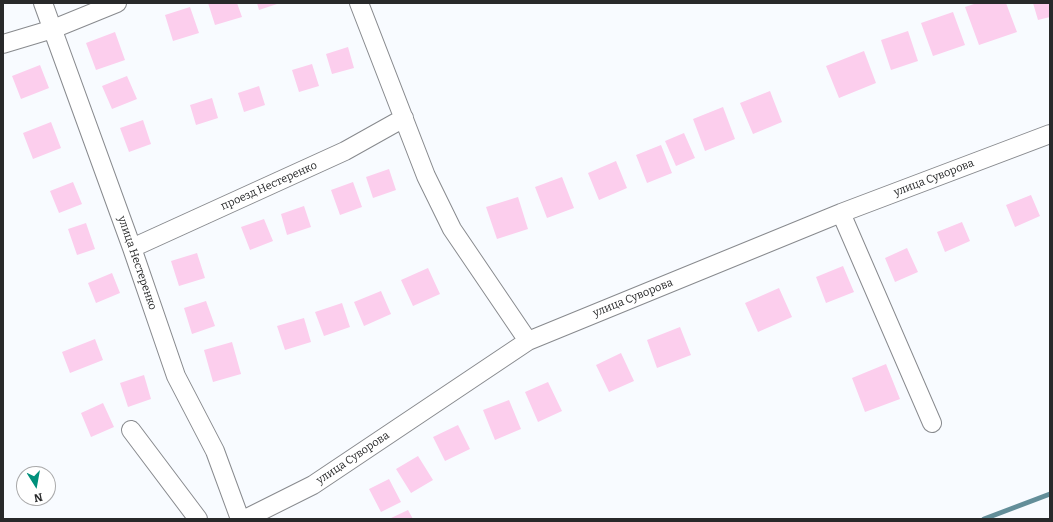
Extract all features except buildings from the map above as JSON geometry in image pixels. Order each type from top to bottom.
[{"type":"street","name":"улица Нестеренко","points":[[43,3],[132,248],[176,376],[215,451],[240,519]]},
{"type":"street","points":[[3,44],[53,29],[117,3]]},
{"type":"street","points":[[359,3],[426,176],[452,230],[528,341]]},
{"type":"street","name":"проезд Нестеренко","points":[[132,248],[345,151],[404,118]]},
{"type":"street","name":"улица Суворова","points":[[245,519],[313,485],[528,341],[841,213],[1050,134]]},
{"type":"street","points":[[841,213],[932,423]]},
{"type":"street","points":[[131,430],[198,519]]},
{"type":"waterway","points":[[984,519],[1050,494]]}]
